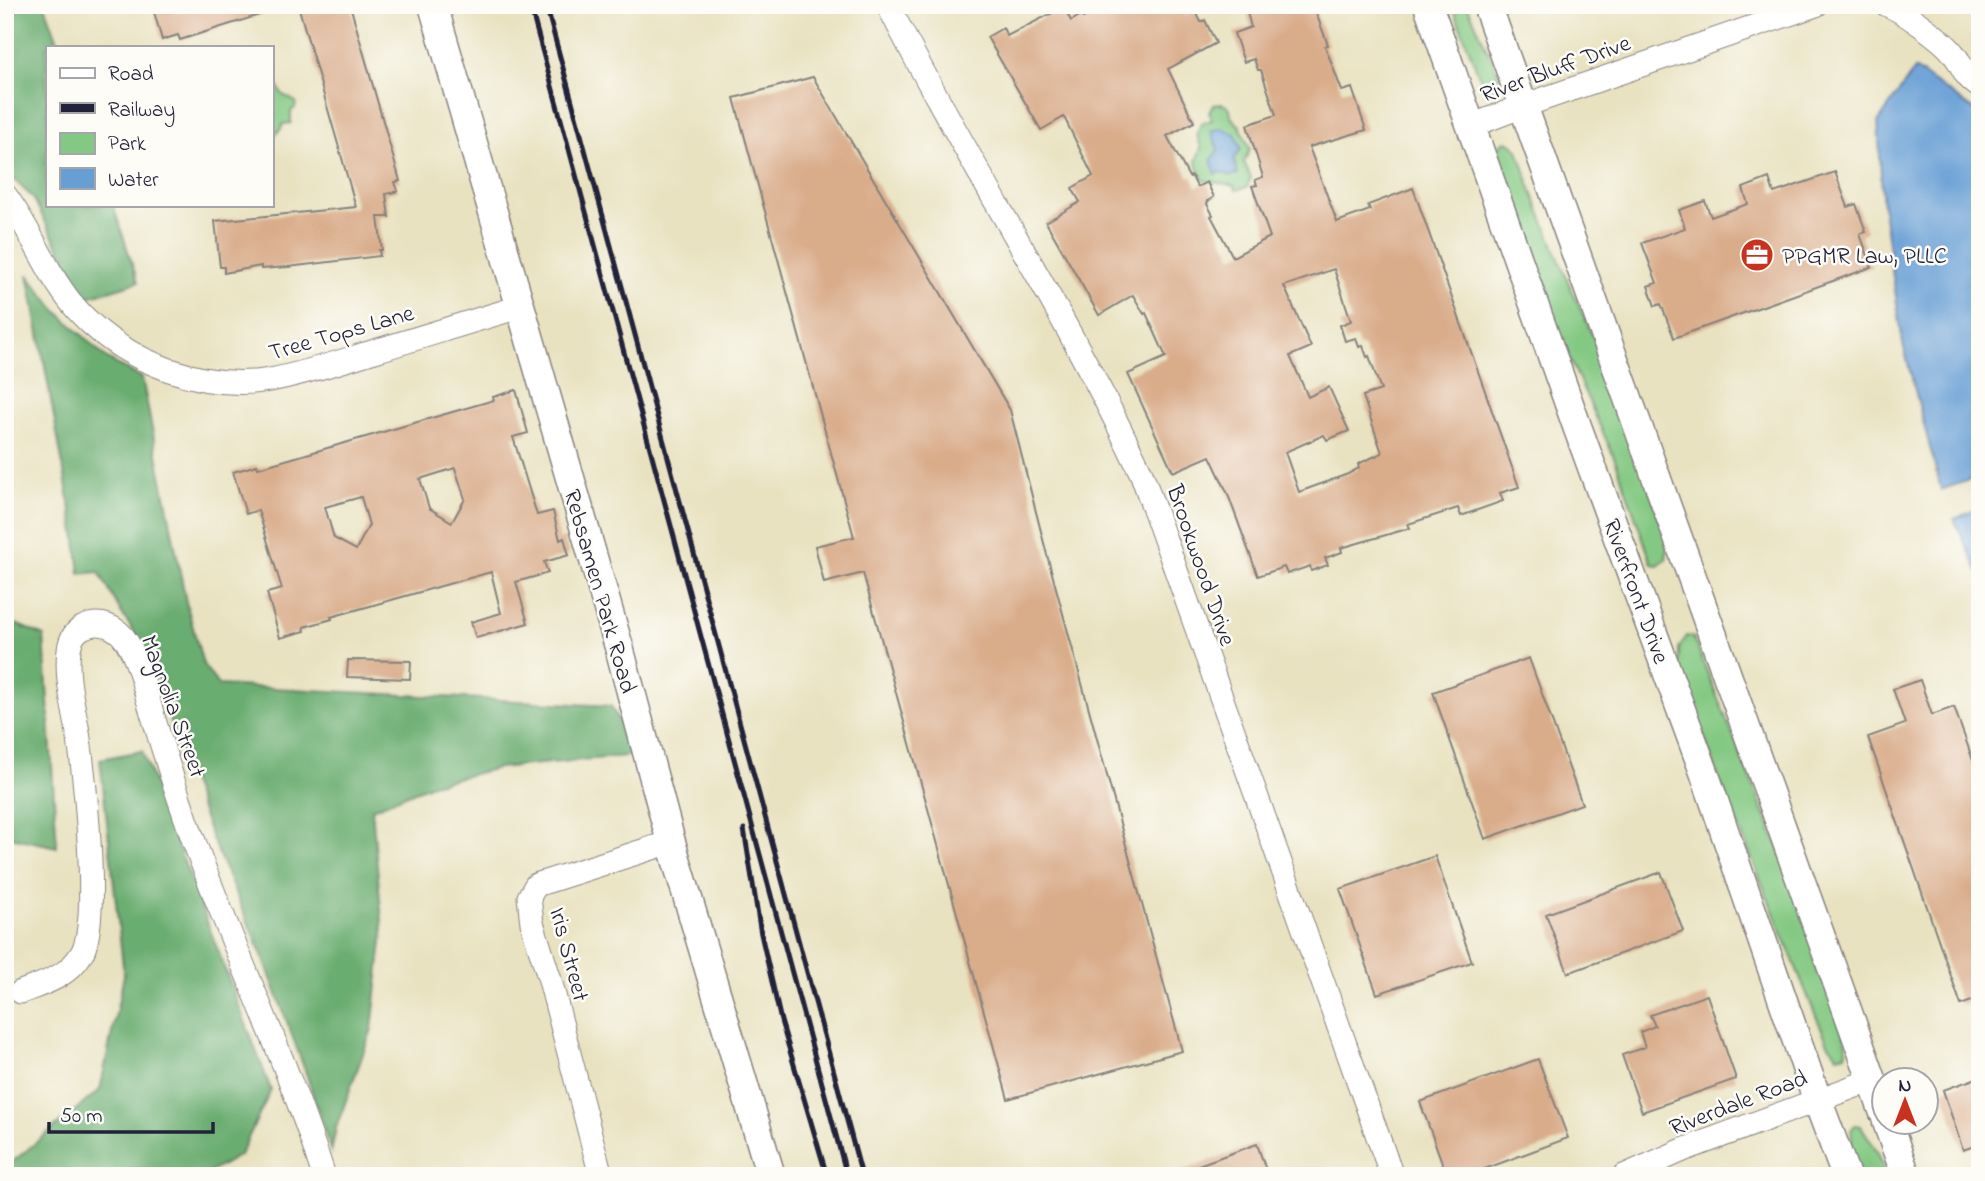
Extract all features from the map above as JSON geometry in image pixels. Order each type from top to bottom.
[{"type":"street","name":"Rebsamen Park Road","points":[[433,5],[615,634],[671,842],[771,1176]]},
{"type":"street","name":"Brookwood Drive","points":[[888,5],[923,75],[1071,335],[1142,475],[1392,1176]]},
{"type":"street","name":"Riverfront Drive","points":[[1428,5],[1846,1176]]},
{"type":"street","points":[[1487,5],[1870,1074]]},
{"type":"street","name":"River Bluff Drive","points":[[1471,126],[1816,5]]},
{"type":"street","points":[[1887,5],[1945,43],[1955,55],[1965,76],[1980,87]]},
{"type":"street","name":"Tree Tops Lane","points":[[5,195],[51,275],[82,314],[113,342],[144,359],[183,375],[222,381],[268,380],[520,307]]},
{"type":"street","name":"Magnolia Street","points":[[21,992],[56,980],[72,967],[87,942],[90,914],[89,849],[79,741],[69,675],[69,650],[73,635],[78,630],[94,624],[103,624],[120,632],[136,661],[192,836],[291,1082],[324,1176]]},
{"type":"street","name":"Iris Street","points":[[601,1176],[550,980],[532,923],[528,897],[536,885],[671,842]]},
{"type":"street","name":"Riverdale Road","points":[[1624,1176],[1684,1150],[1870,1081]]},
{"type":"street","points":[[1892,1136],[1906,1176]]},
{"type":"green space","points":[[5,5],[45,5],[60,46],[46,46],[46,206],[113,206],[138,282],[85,298],[33,198],[5,171]]},
{"type":"green space","points":[[1452,5],[1467,5],[1500,78],[1497,89],[1483,86]]},
{"type":"green space","points":[[278,87],[283,95],[296,102],[291,111],[291,123],[283,124],[273,136],[273,88]]},
{"type":"green space","points":[[1223,104],[1230,108],[1231,117],[1240,126],[1250,149],[1244,162],[1251,178],[1247,187],[1236,190],[1234,186],[1203,180],[1196,161],[1201,148],[1197,134],[1202,123],[1212,120],[1209,112],[1213,105]]},
{"type":"green space","points":[[1506,141],[1518,150],[1567,279],[1614,383],[1668,544],[1666,559],[1658,565],[1652,564],[1615,459],[1558,333],[1533,254],[1499,165],[1499,148]]},
{"type":"green space","points":[[28,274],[55,309],[107,359],[142,378],[186,602],[203,664],[218,685],[611,706],[637,755],[498,768],[432,784],[372,809],[383,933],[372,1029],[336,1128],[331,1152],[307,1076],[265,962],[212,839],[175,740],[154,663],[99,572],[80,574],[75,532]]},
{"type":"green space","points":[[16,624],[44,636],[57,847],[5,836],[5,629]]},
{"type":"green space","points":[[1687,636],[1693,637],[1786,866],[1847,1044],[1845,1054],[1838,1056],[1828,1043],[1718,776],[1679,665],[1679,648]]},
{"type":"green space","points":[[142,751],[271,1090],[240,1155],[203,1176],[5,1176],[5,1168],[100,1090],[124,975],[100,759]]},
{"type":"green space","points":[[1855,1125],[1861,1126],[1878,1153],[1887,1176],[1860,1176],[1853,1156],[1851,1129]]},
{"type":"water","points":[[1915,69],[1980,114],[1980,476],[1941,490],[1903,344],[1883,210],[1878,122]]},
{"type":"water","points":[[1221,128],[1235,134],[1241,149],[1234,160],[1238,174],[1216,174],[1211,161],[1218,150],[1211,131]]},
{"type":"water","points":[[1980,508],[1980,575],[1954,519]]},
{"type":"building","points":[[152,5],[277,5],[278,9],[180,40],[178,35],[162,40]]},
{"type":"building","points":[[298,5],[350,5],[400,181],[395,182],[398,191],[386,194],[389,217],[378,217],[382,250],[379,250],[380,256],[288,267],[261,269],[261,266],[224,273],[224,267],[220,267],[215,221],[356,207]]},
{"type":"building","points":[[1107,5],[1179,5],[1184,15],[1195,10],[1201,22],[1205,20],[1216,43],[1168,69],[1194,122],[1167,136],[1197,187],[1207,182],[1214,197],[1207,204],[1213,215],[1211,216],[1233,257],[1270,237],[1252,186],[1257,185],[1255,180],[1263,177],[1247,125],[1276,115],[1261,70],[1258,70],[1254,59],[1244,62],[1234,33],[1251,27],[1245,5],[1313,5],[1342,91],[1352,88],[1366,130],[1309,147],[1337,222],[1370,210],[1368,205],[1413,188],[1519,487],[1500,493],[1503,501],[1461,516],[1458,508],[1408,524],[1410,528],[1341,548],[1342,552],[1325,558],[1328,565],[1311,571],[1310,566],[1287,574],[1284,567],[1258,576],[1227,492],[1210,456],[1173,472],[1128,374],[1166,357],[1146,313],[1144,314],[1133,295],[1099,315],[1046,222],[1080,202],[1072,188],[1093,176],[1064,117],[1041,130],[987,37],[1003,28],[1007,36],[1064,7],[1071,21],[1081,15],[1083,18]],"holes":[[[1334,269],[1351,321],[1340,325],[1345,341],[1356,338],[1359,347],[1363,346],[1381,390],[1363,396],[1382,453],[1358,464],[1359,468],[1348,474],[1299,492],[1285,452],[1324,435],[1327,440],[1349,431],[1329,387],[1308,397],[1290,356],[1311,347],[1284,286]]]},
{"type":"building","points":[[813,77],[1010,410],[1182,1051],[1008,1099],[863,573],[824,583],[815,546],[854,537],[734,98]]},
{"type":"building","name":"PPGMR Law, PLLC","points":[[1835,172],[1848,207],[1856,204],[1866,232],[1860,234],[1872,267],[1674,338],[1661,304],[1655,306],[1648,286],[1657,283],[1642,243],[1685,228],[1679,210],[1705,201],[1711,217],[1748,204],[1743,188],[1769,178],[1774,193]]},
{"type":"building","points":[[516,390],[528,433],[513,437],[537,515],[553,511],[560,540],[564,538],[569,555],[544,562],[548,573],[516,582],[528,623],[476,638],[471,622],[501,613],[491,572],[331,617],[332,619],[304,627],[305,631],[280,638],[267,593],[282,589],[258,510],[246,514],[233,472],[257,465],[258,468],[494,400],[493,397]],"holes":[[[455,468],[465,499],[452,522],[429,508],[420,479]],[[361,497],[369,525],[356,550],[334,538],[325,507]]]},
{"type":"building","points":[[1529,658],[1582,804],[1485,839],[1433,692]]},
{"type":"building","points":[[348,660],[411,661],[410,679],[347,677]]},
{"type":"building","points":[[1920,680],[1932,715],[1954,707],[1980,780],[1980,998],[1961,1005],[1868,737],[1905,724],[1893,689]]},
{"type":"building","points":[[1435,856],[1472,962],[1377,994],[1340,889]]},
{"type":"building","points":[[1661,872],[1683,931],[1568,973],[1546,914]]},
{"type":"building","points":[[1707,995],[1736,1079],[1642,1112],[1622,1055],[1645,1047],[1640,1032],[1655,1026],[1650,1015]]},
{"type":"building","points":[[1538,1059],[1568,1138],[1466,1176],[1447,1176],[1420,1102]]},
{"type":"building","points":[[1980,1077],[1980,1144],[1963,1150],[1943,1090]]},
{"type":"building","points":[[1257,1144],[1268,1176],[1176,1176],[1176,1173]]},
{"type":"railway","points":[[530,5],[847,1176]]},
{"type":"railway","points":[[546,5],[862,1176]]},
{"type":"railway","points":[[744,829],[761,934],[781,1021],[827,1176]]},
{"type":"place","name":"PPGMR Law, PLLC","points":[[1757,255]]}]
